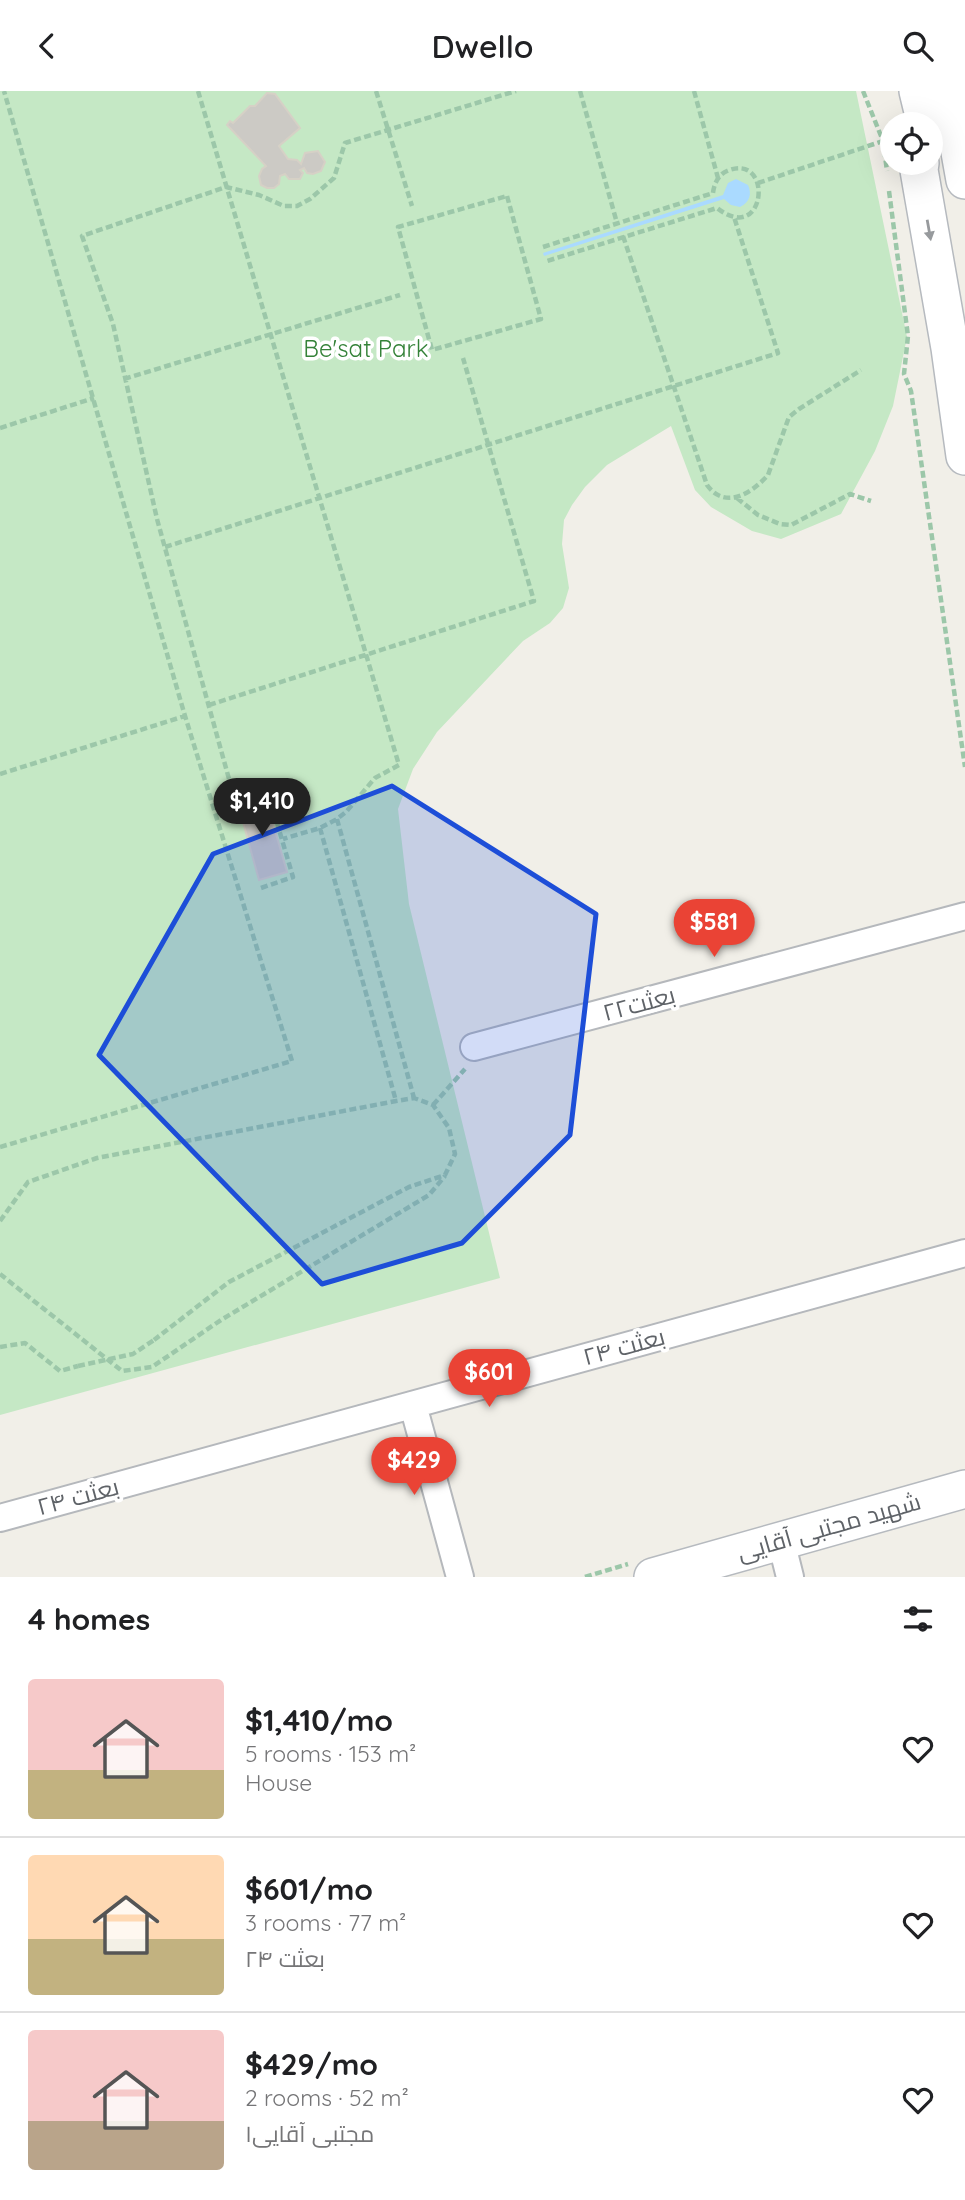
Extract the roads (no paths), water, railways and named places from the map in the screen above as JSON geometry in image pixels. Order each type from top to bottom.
[{"type":"main road","points":[[918,91],[923,112]]},
{"type":"main road","points":[[949,91],[965,180]]},
{"type":"main road","points":[[920,175],[950,348],[965,456]]},
{"type":"main road","name":"شهید مجتبی آقایی","points":[[653,1577],[965,1489]]},
{"type":"street","name":"بعثت۲۲","points":[[474,1047],[965,916]]},
{"type":"street","name":"بعثت ۲۴","points":[[0,1518],[965,1253]]},
{"type":"street","points":[[413,1405],[460,1577]]},
{"type":"street","points":[[781,1541],[790,1577]]},
{"type":"water","points":[[736,179],[748,185],[750,192],[748,200],[740,207],[731,205],[724,199],[544,256],[543,253],[723,195],[728,183]]},
{"type":"park label","name":"Be'sat Park","points":[[366,349]]}]
